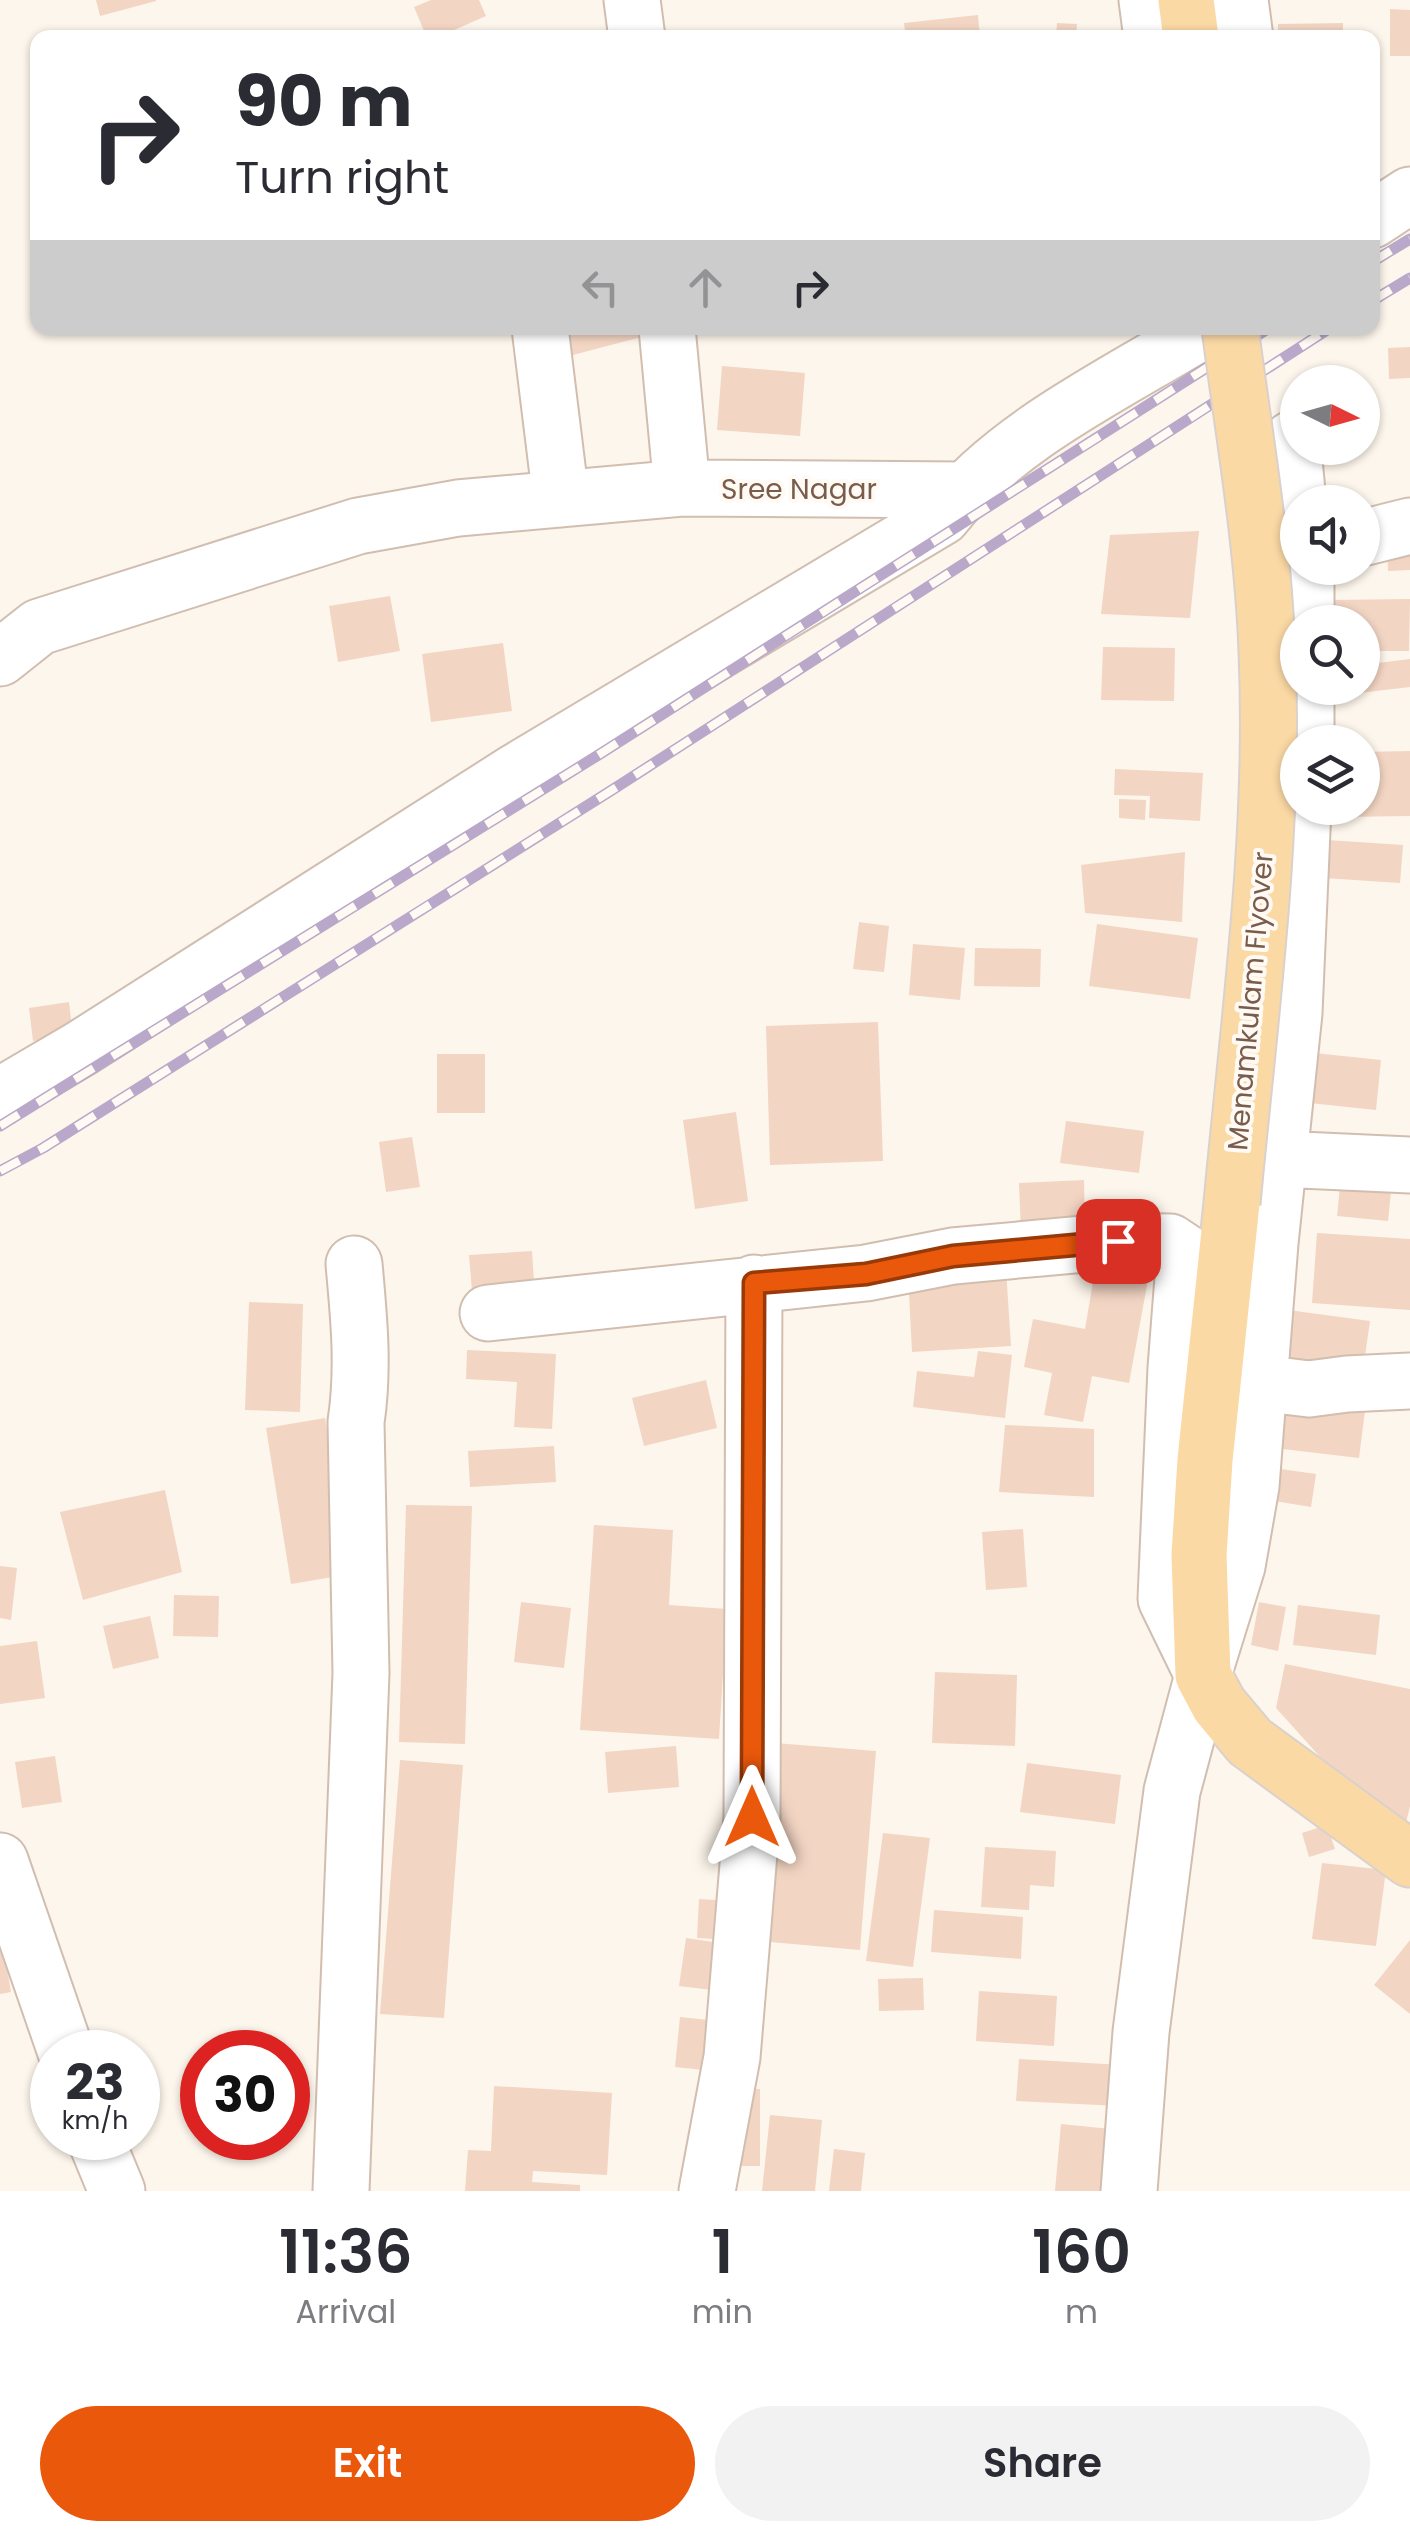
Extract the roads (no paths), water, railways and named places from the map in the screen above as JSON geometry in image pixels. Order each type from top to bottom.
[{"type":"main road","points":[[1186,0],[1190,30]]},
{"type":"main road","name":"Menamkulam Flyover","points":[[1203,1675],[1199,1555],[1260,894],[1266,802],[1267,650],[1207,335]]},
{"type":"main road","points":[[1203,1675],[1219,1706],[1250,1742],[1410,1859]]},
{"type":"street","points":[[632,0],[636,30]]},
{"type":"street","points":[[1147,0],[1151,30]]},
{"type":"street","points":[[1240,0],[1244,30]]},
{"type":"street","points":[[1380,215],[1410,195]]},
{"type":"street","points":[[541,335],[561,499]]},
{"type":"street","points":[[668,335],[682,488]]},
{"type":"street","points":[[0,1096],[80,1050],[518,771],[942,517],[963,490],[1030,435],[1198,335]]},
{"type":"street","name":"Sree Nagar","points":[[0,658],[39,627],[358,526],[458,508],[682,488],[963,490]]},
{"type":"street","points":[[1380,534],[1410,526]]},
{"type":"street","points":[[1129,2191],[1142,2032],[1172,1791],[1237,1566],[1250,1486],[1294,1013],[1303,825]]},
{"type":"street","points":[[1279,1159],[1410,1164]]},
{"type":"street","points":[[488,1314],[866,1274],[953,1256],[1118,1241],[1170,1242],[1185,1252],[1166,1599],[1203,1675]]},
{"type":"street","points":[[341,2191],[362,1673],[356,1422],[361,1389],[361,1338],[354,1264]]},
{"type":"street","points":[[707,2191],[732,2057],[752,1817],[754,1283]]},
{"type":"street","points":[[1259,1383],[1309,1389],[1410,1381]]},
{"type":"street","points":[[0,1861],[58,2030]]},
{"type":"street","points":[[104,2160],[117,2191]]},
{"type":"railway","points":[[1380,257],[1410,239]]},
{"type":"railway","points":[[1380,296],[1410,278]]},
{"type":"railway","points":[[0,1126],[600,754],[1258,335]]},
{"type":"railway","points":[[0,1171],[43,1148],[612,790],[1319,335]]}]
